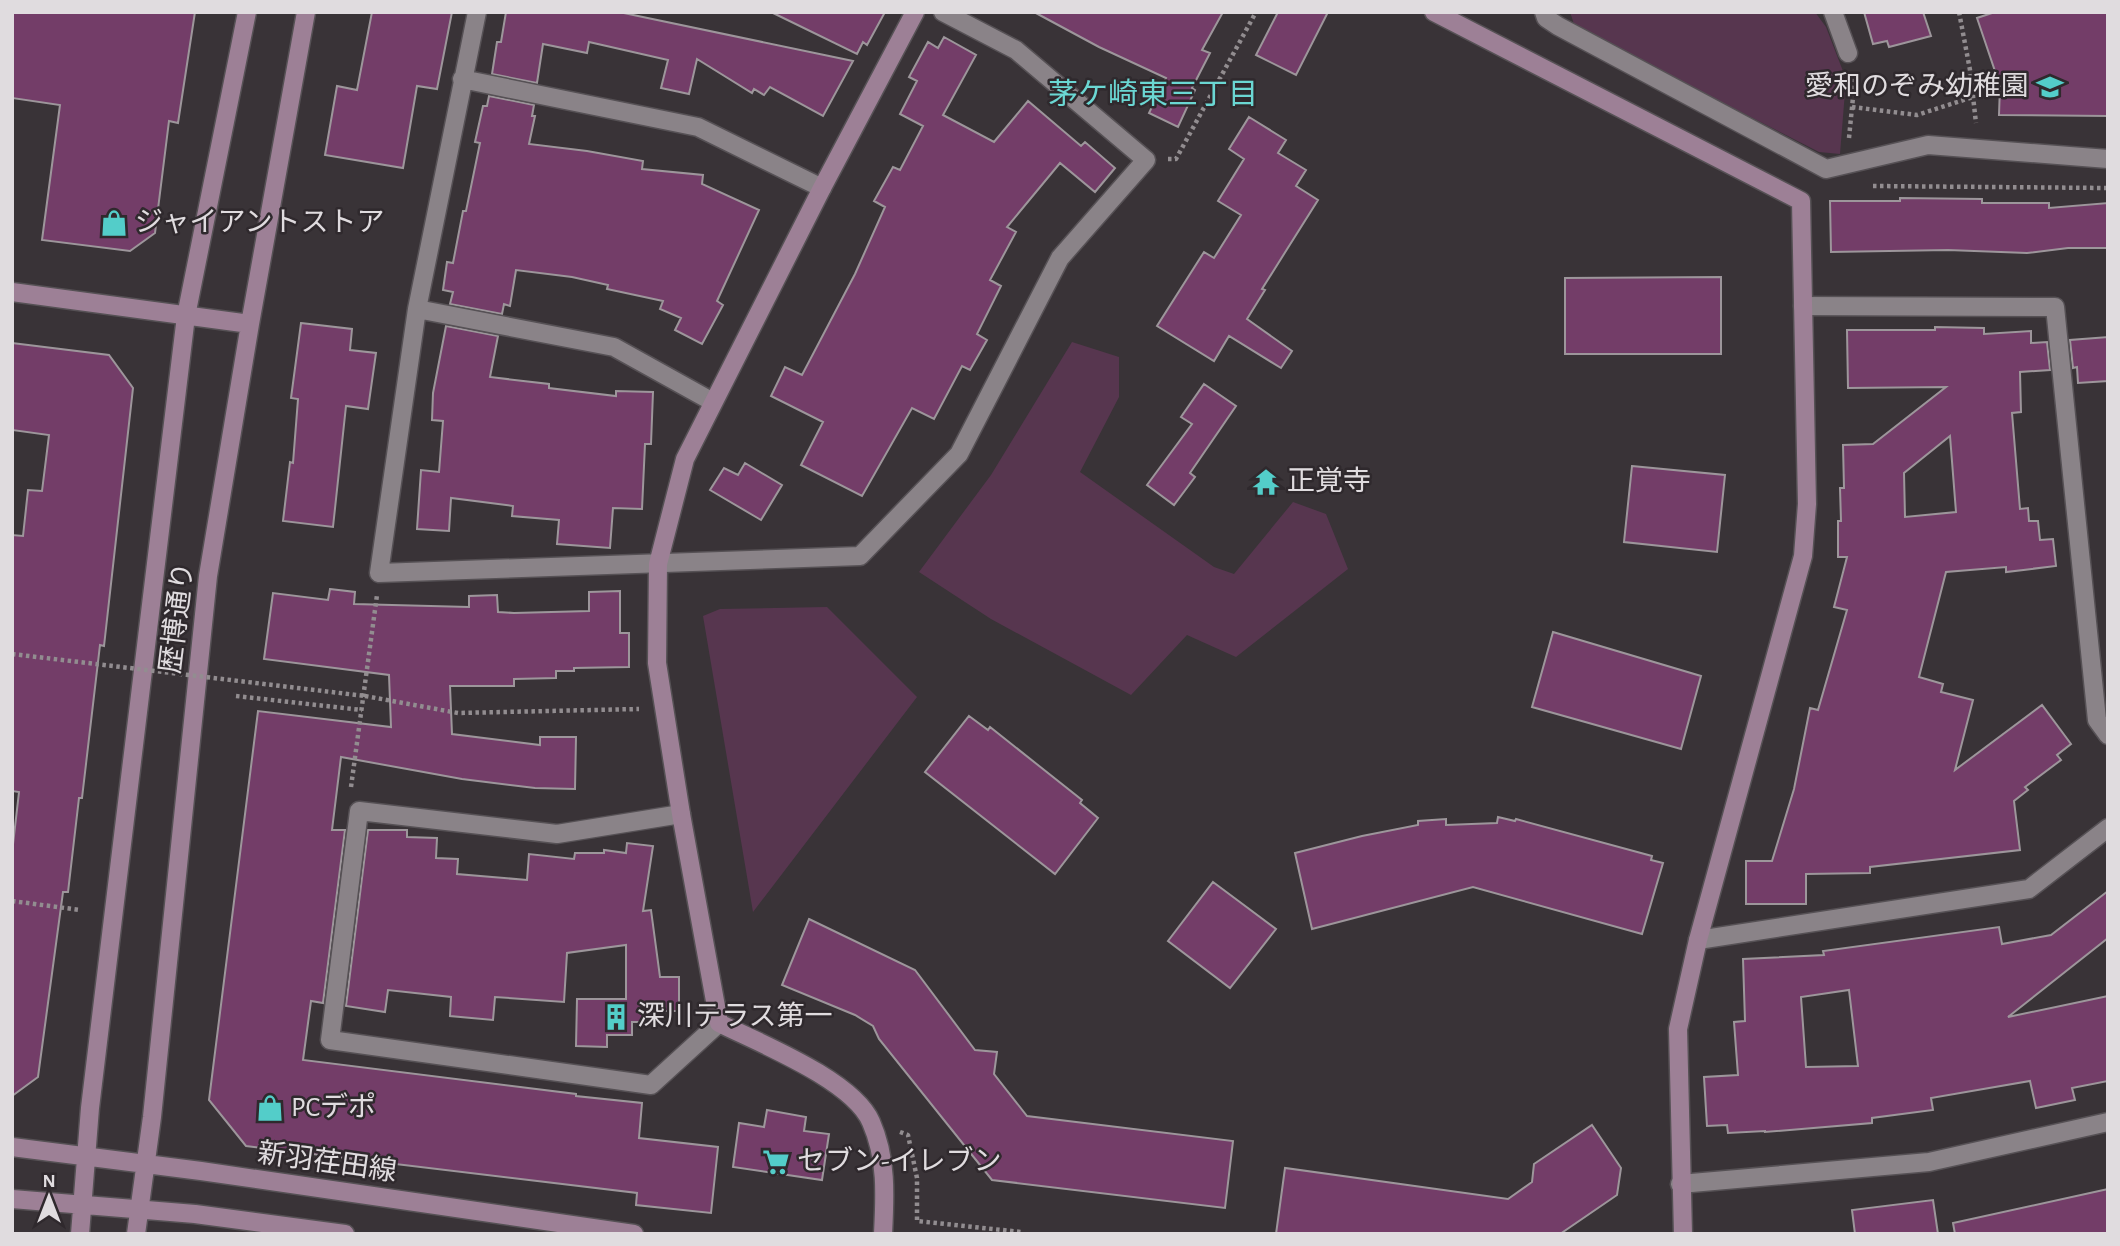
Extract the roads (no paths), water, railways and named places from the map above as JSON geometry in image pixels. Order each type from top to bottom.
[{"type":"street","name":"歴博通り","points":[[80,1234],[91,1095],[186,316],[247,12]]},
{"type":"street","name":"歴博通り","points":[[136,1234],[208,576],[306,12]]},
{"type":"street","points":[[477,12],[417,309],[379,573],[860,556],[959,454],[1060,258],[1146,160],[1016,50],[943,12]]},
{"type":"street","points":[[719,1023],[657,663],[658,564],[685,459],[822,188],[915,12]]},
{"type":"street","points":[[1434,12],[1801,201],[1807,503],[1802,556],[1698,940],[1678,1029],[1683,1234]]},
{"type":"street","points":[[1544,12],[1546,18],[1558,26],[1826,169],[1928,145],[2108,159]]},
{"type":"street","points":[[1833,12],[1848,53]]},
{"type":"street","points":[[462,79],[698,128],[822,188]]},
{"type":"street","points":[[12,292],[250,324]]},
{"type":"street","points":[[1803,306],[2055,307],[2097,720],[2108,735]]},
{"type":"street","points":[[417,309],[614,347],[713,402]]},
{"type":"street","points":[[681,814],[557,834],[359,811],[330,1040],[651,1085],[719,1023]]},
{"type":"street","points":[[1698,940],[2029,889],[2108,828]]},
{"type":"street","points":[[719,1023],[821,1074],[853,1098],[871,1120],[886,1177],[883,1234]]},
{"type":"street","points":[[1680,1184],[1929,1162],[2108,1122]]},
{"type":"street","name":"新羽荏田線","points":[[12,1147],[634,1234]]},
{"type":"street","points":[[12,1199],[140,1209],[345,1234]]},
{"type":"place","name":"愛和のぞみ幼稚園","points":[[2050,87]]},
{"type":"place","name":"ジャイアントストア","points":[[114,223]]},
{"type":"place","name":"正覚寺","points":[[1266,482]]},
{"type":"place","name":"深川テラス第一","points":[[616,1017]]},
{"type":"place","name":"PCデポ","points":[[270,1108]]},
{"type":"place","name":"セブン-イレブン","points":[[776,1162]]},
{"type":"district","name":"茅ケ崎東三丁目","points":[[1153,95]]}]
